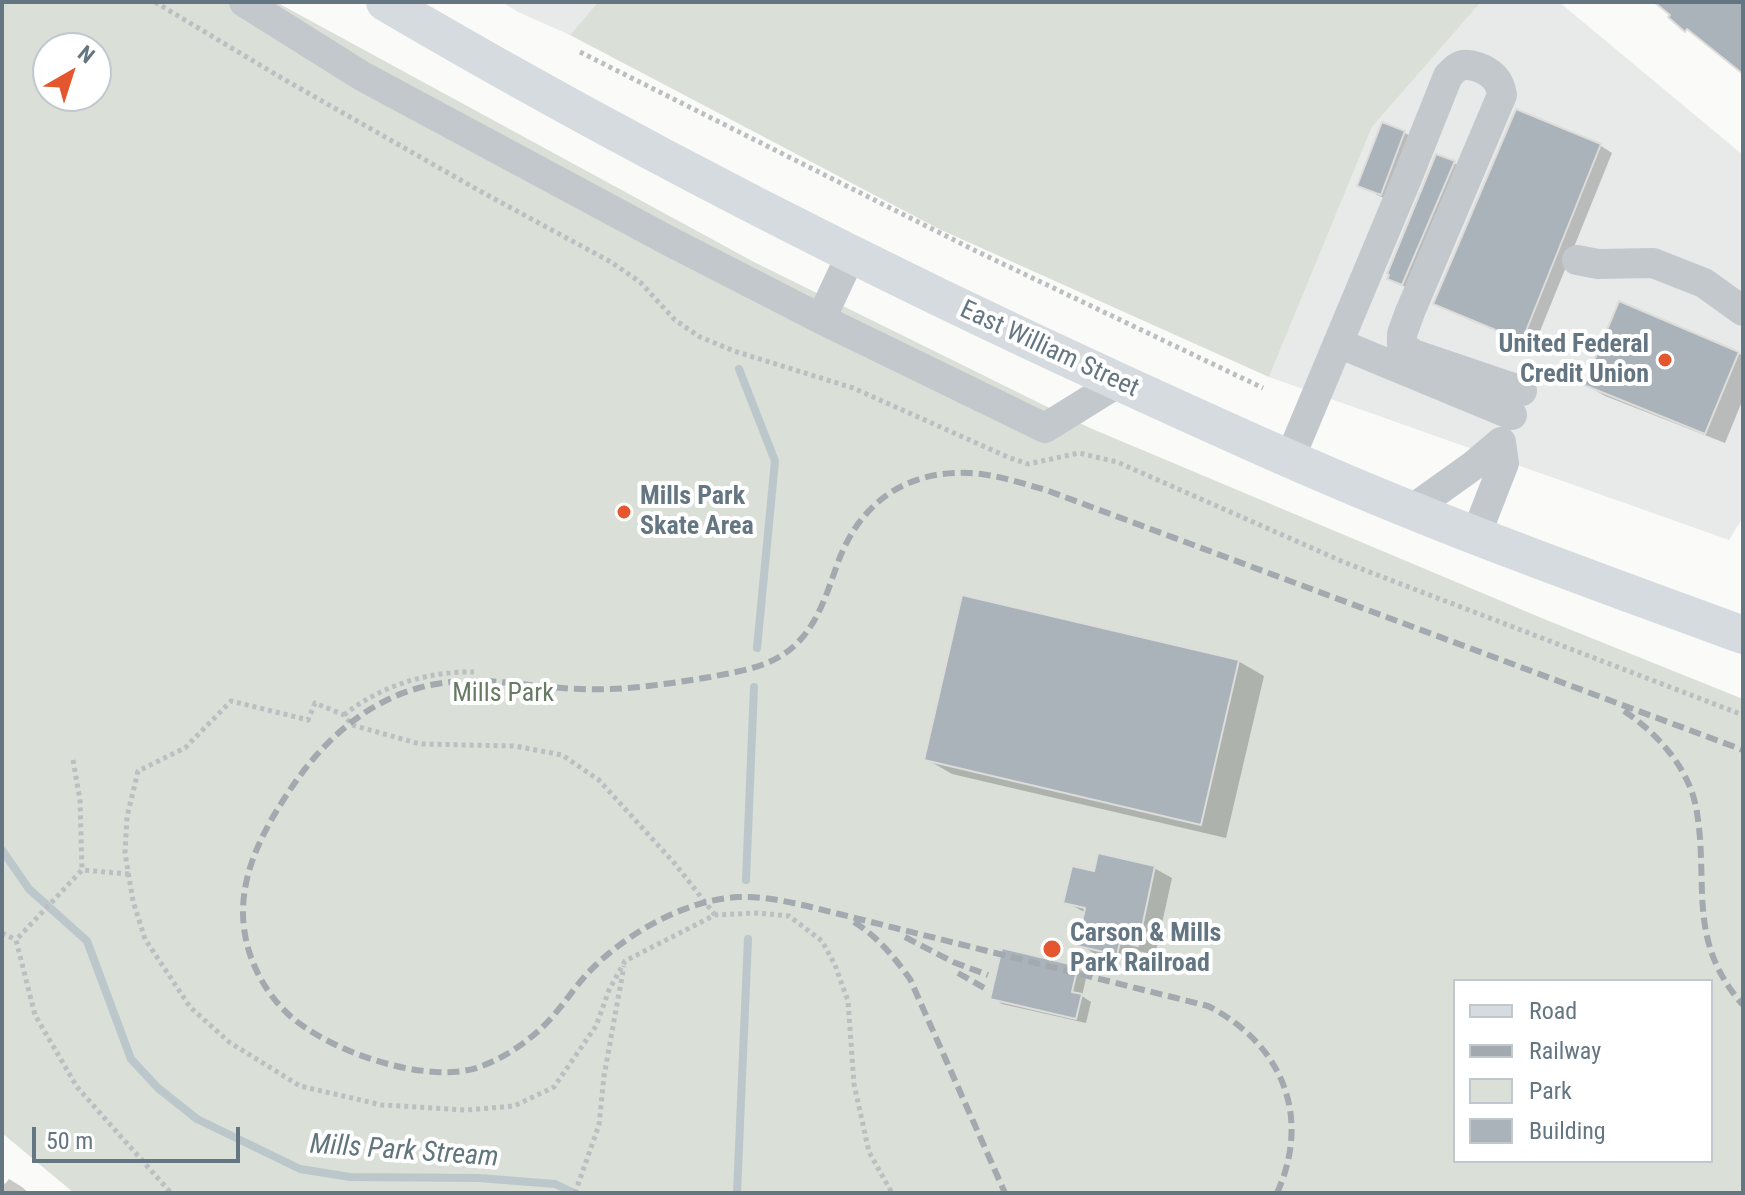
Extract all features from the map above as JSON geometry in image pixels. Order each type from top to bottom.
[{"type":"main road","name":"East William Street","points":[[385,2],[507,74],[785,222],[973,315],[1411,510],[1743,635]]},
{"type":"lane","points":[[244,2],[362,76],[655,233],[821,319],[1045,428],[1119,382]]},
{"type":"lane","points":[[1290,458],[1448,76],[1457,67],[1467,64],[1483,70],[1500,85],[1502,95],[1410,312],[1402,334],[1402,345],[1413,354],[1517,403],[1338,343]]},
{"type":"lane","points":[[821,319],[851,255]]},
{"type":"lane","points":[[1577,260],[1598,264],[1653,263],[1704,283],[1743,311]]},
{"type":"lane","points":[[1411,510],[1501,442],[1504,463],[1476,535]]},
{"type":"path","points":[[580,52],[976,251],[1263,388]]},
{"type":"path","points":[[344,715],[378,693],[409,681],[439,674],[474,672]]},
{"type":"path","points":[[715,915],[676,865],[599,780],[562,755],[515,746],[420,744],[352,725],[344,715],[315,703],[308,720],[231,701],[185,748],[138,771],[127,817],[125,853],[133,901],[145,939],[190,1007],[229,1042],[300,1086],[382,1105],[466,1110],[514,1106],[554,1087],[596,1026],[609,990],[625,961],[715,915],[758,913],[789,916],[822,941],[835,965],[848,1001],[854,1084],[869,1152],[892,1193]]},
{"type":"path","points":[[16,940],[82,870],[80,800],[73,760]]},
{"type":"path","points":[[82,870],[129,874]]},
{"type":"path","points":[[2,933],[16,940],[35,1015],[77,1087],[171,1193]]},
{"type":"path","points":[[575,1193],[599,1125],[604,1076],[625,961]]},
{"type":"shaded area","points":[[502,2],[598,2],[570,35]]},
{"type":"shaded area","points":[[1481,2],[1559,2],[1743,155],[1743,517],[1729,540],[1269,377],[1372,127]]},
{"type":"green space","name":"Mills Park","points":[[2,2],[276,2],[754,262],[1090,428],[1743,699],[1743,1193],[74,1193],[2,1133]]},
{"type":"green space","points":[[598,2],[1481,2],[1372,127],[1269,377],[939,229],[570,35]]},
{"type":"building","points":[[1654,2],[1743,2],[1743,74],[1687,29],[1685,32]]},
{"type":"building","points":[[1516,109],[1601,144],[1522,341],[1433,304]]},
{"type":"building","points":[[1382,122],[1405,131],[1381,195],[1357,186]]},
{"type":"building","points":[[1436,154],[1455,161],[1402,285],[1387,279],[1387,274]]},
{"type":"building","points":[[1619,301],[1739,352],[1705,434],[1584,385]]},
{"type":"building","points":[[962,595],[1239,660],[1201,825],[924,760]]},
{"type":"building","points":[[1098,853],[1155,866],[1138,946],[1120,942],[1117,955],[1077,946],[1085,908],[1063,903],[1072,866],[1094,871]]},
{"type":"building","points":[[1002,948],[1078,966],[1072,992],[1082,994],[1076,1019],[990,999]]},
{"type":"waterway","points":[[739,369],[775,461],[757,648]]},
{"type":"waterway","points":[[746,880],[754,687]]},
{"type":"waterway","name":"Mills Park Stream","points":[[2,850],[29,889],[87,941],[131,1059],[158,1088],[197,1119],[300,1169],[350,1177],[479,1178],[555,1184],[574,1193]]},
{"type":"waterway","points":[[737,1193],[748,939]]},
{"type":"railway","points":[[1277,1193],[1287,1164],[1291,1137],[1290,1110],[1283,1085],[1272,1062],[1255,1040],[1208,1006],[807,906],[738,897],[696,905],[635,934],[586,975],[542,1027],[503,1056],[482,1066],[460,1071],[435,1072],[408,1068],[380,1062],[327,1040],[304,1027],[277,1003],[261,980],[246,940],[244,895],[252,861],[275,813],[310,763],[347,726],[390,698],[440,683],[467,681],[580,689],[645,686],[740,671],[762,665],[783,654],[814,622],[846,544],[871,509],[886,495],[904,485],[946,474],[988,475],[1046,490],[1743,750]]},
{"type":"railway","points":[[1624,711],[1659,740],[1678,765],[1692,792],[1700,835],[1706,933],[1725,981],[1743,1005]]},
{"type":"railway","points":[[854,922],[885,948],[910,979],[1005,1193]]},
{"type":"railway","points":[[905,937],[953,962],[988,975]]},
{"type":"railway","points":[[958,973],[986,989]]},
{"type":"place","name":"United Federal Credit Union","points":[[1665,360]]},
{"type":"place","name":"Mills Park Skate Area","points":[[624,512]]},
{"type":"place","name":"Carson & Mills Park Railroad","points":[[1052,949]]}]
